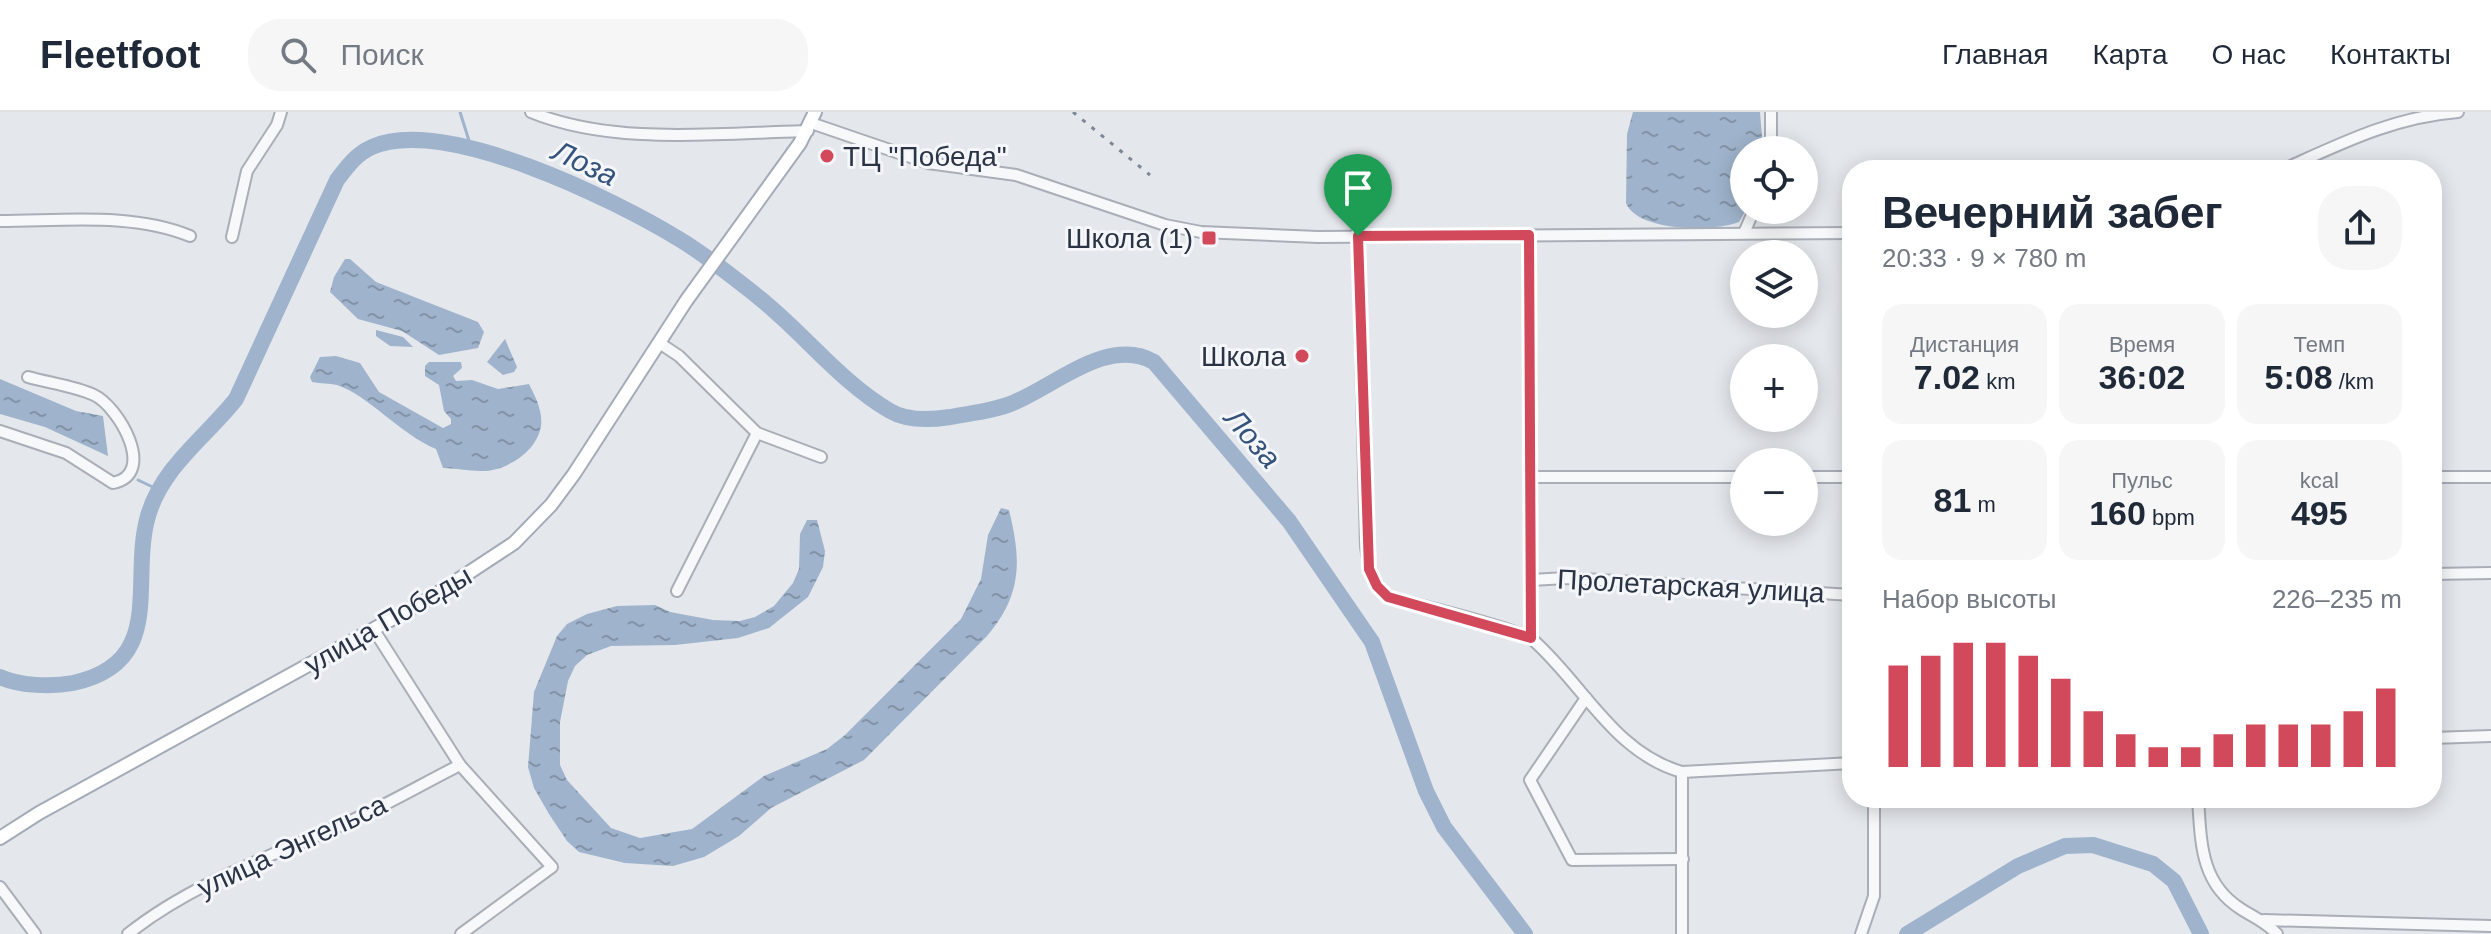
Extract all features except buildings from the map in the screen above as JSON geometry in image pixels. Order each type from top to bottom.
[{"type":"main road","name":"улица Победы","points":[[0,838],[39,813],[374,630],[489,562],[537,520],[574,474],[686,301],[811,122]]},
{"type":"street","points":[[232,237],[247,171],[277,125],[281,112]]},
{"type":"street","points":[[531,112],[599,129],[646,132],[811,122],[928,163],[1034,180],[1165,225],[1242,235],[1842,233]]},
{"type":"street","points":[[1771,112],[1771,136]]},
{"type":"street","points":[[2304,160],[2404,118],[2458,112]]},
{"type":"street","points":[[0,221],[126,222],[173,229],[190,236]]},
{"type":"street","points":[[1744,233],[1748,224]]},
{"type":"street","points":[[1529,235],[1531,638]]},
{"type":"street","points":[[1358,236],[1366,547],[1369,569],[1377,586],[1388,597],[1531,638],[1625,740],[1650,760],[1682,772],[1842,764]]},
{"type":"street","points":[[661,344],[679,356],[757,433],[821,457]]},
{"type":"street","points":[[0,431],[66,453],[113,483],[127,473],[136,452],[106,403],[95,395],[28,377]]},
{"type":"street","points":[[677,591],[757,433]]},
{"type":"street","points":[[1530,477],[1730,477]]},
{"type":"street","points":[[1818,477],[1842,477]]},
{"type":"street","points":[[2442,477],[2491,477]]},
{"type":"street","points":[[2442,574],[2491,573]]},
{"type":"street","name":"Пролетарская улица","points":[[1531,580],[1566,578],[1842,594]]},
{"type":"street","points":[[374,630],[460,765],[552,867],[461,934]]},
{"type":"street","points":[[1586,698],[1530,780],[1572,860],[1683,859]]},
{"type":"street","points":[[2442,738],[2491,736]]},
{"type":"street","name":"улица Энгельса","points":[[128,934],[157,911],[260,859],[349,822],[460,765]]},
{"type":"street","points":[[1682,772],[1682,934]]},
{"type":"street","points":[[1861,934],[1874,896],[1874,808]]},
{"type":"street","points":[[2199,808],[2202,857],[2209,876],[2224,896],[2264,920],[2277,934]]},
{"type":"street","points":[[0,887],[35,934]]},
{"type":"street","points":[[2264,920],[2491,926]]},
{"type":"water","points":[[1633,112],[1760,112],[1762,136],[1730,136],[1732,224],[1678,227],[1645,220],[1633,213],[1626,203],[1627,134]]},
{"type":"water","points":[[345,259],[350,259],[376,282],[478,322],[484,332],[478,348],[439,355],[402,331],[358,319],[330,292],[334,277]]},
{"type":"water","points":[[376,330],[403,337],[413,347],[390,346],[376,336]]},
{"type":"water","points":[[505,339],[517,367],[514,372],[503,375],[487,362]]},
{"type":"water","points":[[336,356],[360,363],[379,392],[443,428],[451,424],[451,419],[444,411],[439,385],[425,376],[425,366],[429,362],[461,362],[462,368],[453,376],[456,381],[472,380],[498,389],[529,384],[541,415],[538,435],[527,452],[500,468],[480,471],[443,468],[436,449],[360,397],[337,385],[312,382],[310,377],[320,357]]},
{"type":"water","points":[[0,379],[76,411],[103,416],[108,456],[45,427],[0,414]]},
{"type":"water","points":[[1001,508],[1009,510],[1017,560],[1013,591],[999,621],[864,760],[771,808],[739,836],[704,857],[673,866],[625,863],[579,852],[567,841],[534,788],[528,767],[534,692],[557,636],[567,624],[587,614],[617,606],[655,605],[670,612],[713,620],[740,621],[755,617],[774,606],[793,583],[799,569],[800,534],[807,520],[817,520],[825,551],[823,567],[808,597],[769,628],[738,638],[675,645],[611,646],[587,655],[575,666],[568,681],[560,722],[560,765],[567,780],[611,828],[640,838],[692,829],[764,776],[827,749],[845,735],[961,619],[981,579],[988,535]]},
{"type":"waterway","points":[[460,112],[471,147]]},
{"type":"waterway","name":"Лоза","points":[[0,677],[36,685],[73,683],[103,673],[122,658],[133,639],[139,616],[143,541],[155,499],[174,468],[236,399],[337,180],[357,157],[372,147],[403,140],[441,142],[484,152],[573,184],[679,239],[757,296],[871,399],[904,417],[943,418],[999,408],[1083,366],[1119,355],[1137,356],[1154,362],[1289,521],[1372,642],[1426,791],[1444,827],[1525,934]]},
{"type":"waterway","points":[[138,480],[159,490]]},
{"type":"waterway","points":[[1907,934],[2018,866],[2065,846],[2093,845],[2153,864],[2174,881],[2201,934]]},
{"type":"railway","points":[[1073,112],[1150,175]]},
{"type":"place","name":"ТЦ \"Победа\"","points":[[827,156]]},
{"type":"place","name":"Школа (1)","points":[[1209,238]]},
{"type":"place","name":"Школа","points":[[1302,356]]},
{"type":"route","points":[[1529,235],[1531,638],[1388,597],[1377,586],[1369,569],[1358,236],[1529,235]]}]
